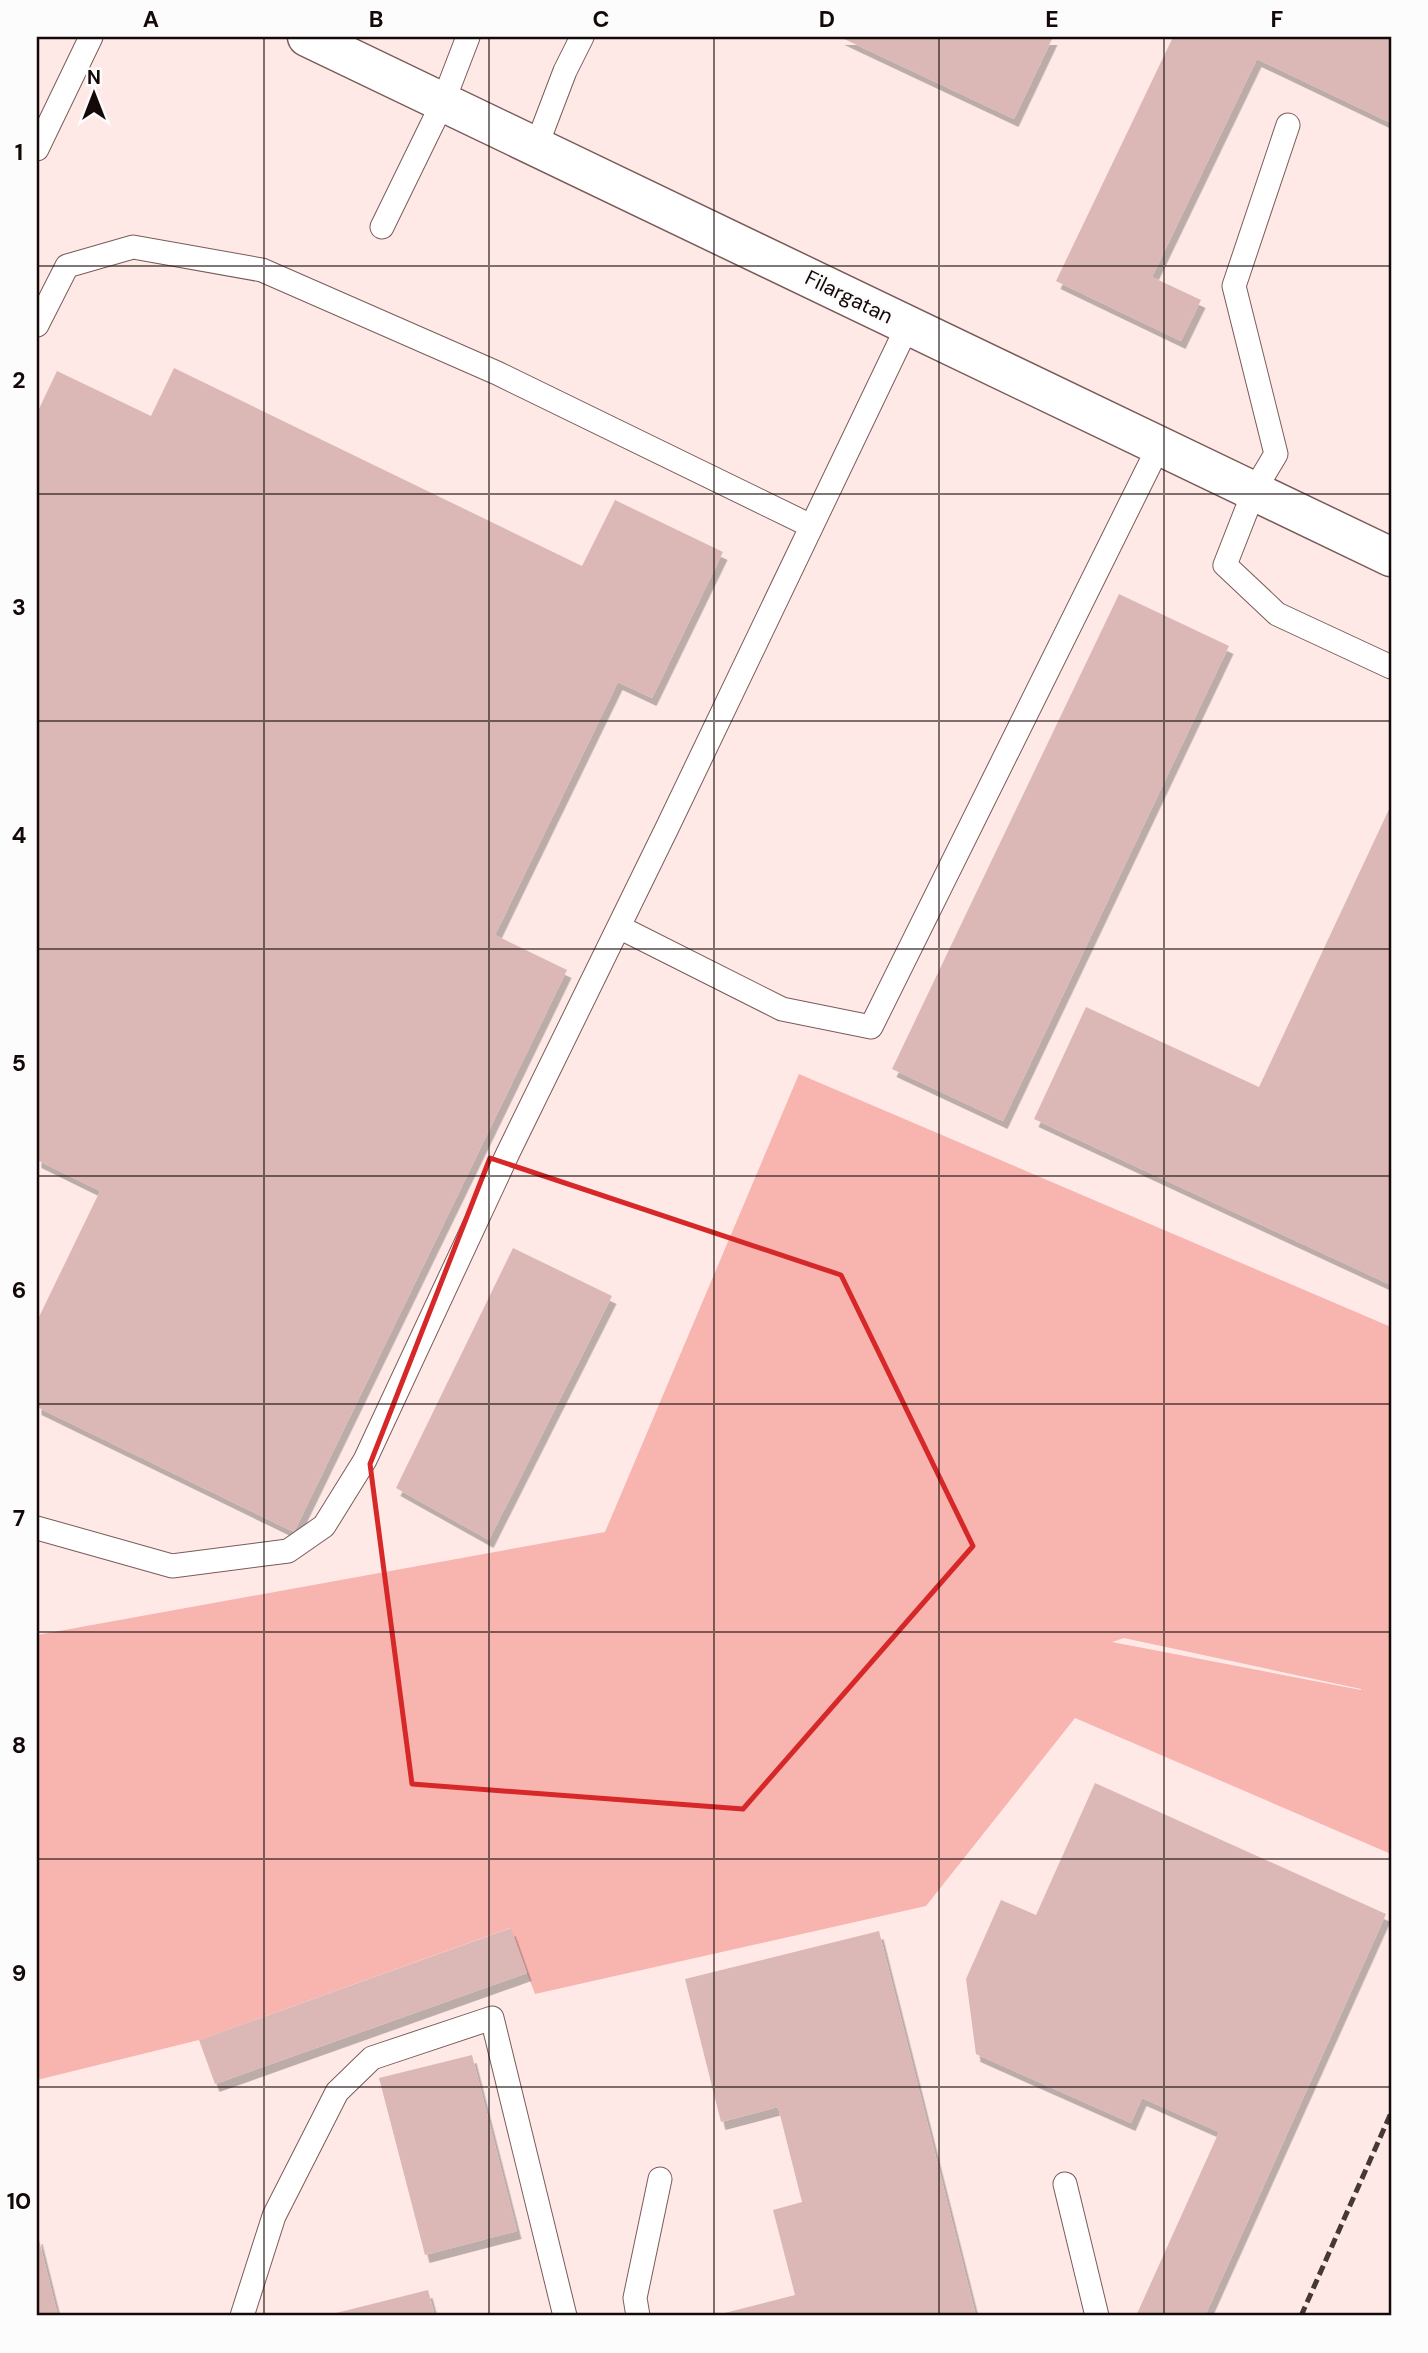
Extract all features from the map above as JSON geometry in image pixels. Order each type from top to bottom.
[{"type":"street","name":"Filargatan","points":[[307,37],[1391,557]]},
{"type":"lane","points":[[37,149],[91,37]]},
{"type":"lane","points":[[382,227],[443,102],[468,37]]},
{"type":"lane","points":[[536,146],[565,71],[582,37]]},
{"type":"lane","points":[[1287,125],[1234,286],[1276,454],[1254,491],[1225,565],[1277,614],[1391,667]]},
{"type":"lane","points":[[37,325],[67,266],[133,247],[262,270],[497,373],[811,526]]},
{"type":"lane","points":[[37,1528],[172,1566],[288,1551],[324,1526],[365,1460],[508,1153],[908,325]]},
{"type":"lane","points":[[618,927],[782,1009],[871,1027],[1159,446]]},
{"type":"lane","points":[[242,2316],[274,2216],[337,2092],[372,2058],[492,2018],[565,2316]]},
{"type":"lane","points":[[638,2316],[635,2298],[660,2179]]},
{"type":"lane","points":[[1065,2184],[1097,2316]]},
{"type":"highlighted area","points":[[490,1158],[841,1275],[973,1546],[743,1809],[412,1784],[370,1464]]},
{"type":"shaded area","points":[[799,1074],[1391,1327],[1391,1854],[1075,1718],[926,1906],[535,1994],[510,1928],[199,2040],[37,2080],[37,1635],[605,1532]],"holes":[[[1124,1638],[1361,1690],[1112,1642]]]},
{"type":"building","points":[[840,37],[1053,37],[1014,119]]},
{"type":"building","points":[[1173,37],[1391,37],[1391,123],[1257,59],[1152,277],[1201,300],[1181,341],[1056,281]]},
{"type":"building","points":[[174,368],[582,566],[615,500],[723,552],[652,698],[618,682],[495,935],[567,970],[294,1532],[37,1407],[37,1321],[100,1191],[37,1160],[37,413],[57,371],[151,416]]},
{"type":"building","points":[[1119,594],[1229,646],[1003,1121],[892,1069]]},
{"type":"building","points":[[1391,805],[1391,1285],[1034,1119],[1086,1007],[1259,1087]]},
{"type":"building","points":[[513,1248],[612,1296],[489,1540],[396,1488]]},
{"type":"building","points":[[1095,1783],[1386,1914],[1205,2316],[1136,2316],[1219,2132],[1142,2098],[1131,2123],[976,2054],[966,1979],[1001,1900],[1036,1915]]},
{"type":"building","points":[[511,1928],[527,1973],[215,2084],[199,2040]]},
{"type":"building","points":[[879,1931],[976,2316],[713,2316],[795,2295],[773,2210],[802,2202],[778,2107],[721,2122],[685,1979]]},
{"type":"building","points":[[472,2055],[517,2231],[425,2255],[379,2078]]},
{"type":"building","points":[[38,2236],[58,2316],[37,2316]]},
{"type":"building","points":[[428,2290],[435,2316],[328,2316],[328,2315]]},
{"type":"railway","points":[[1301,2316],[1391,2113]]}]
